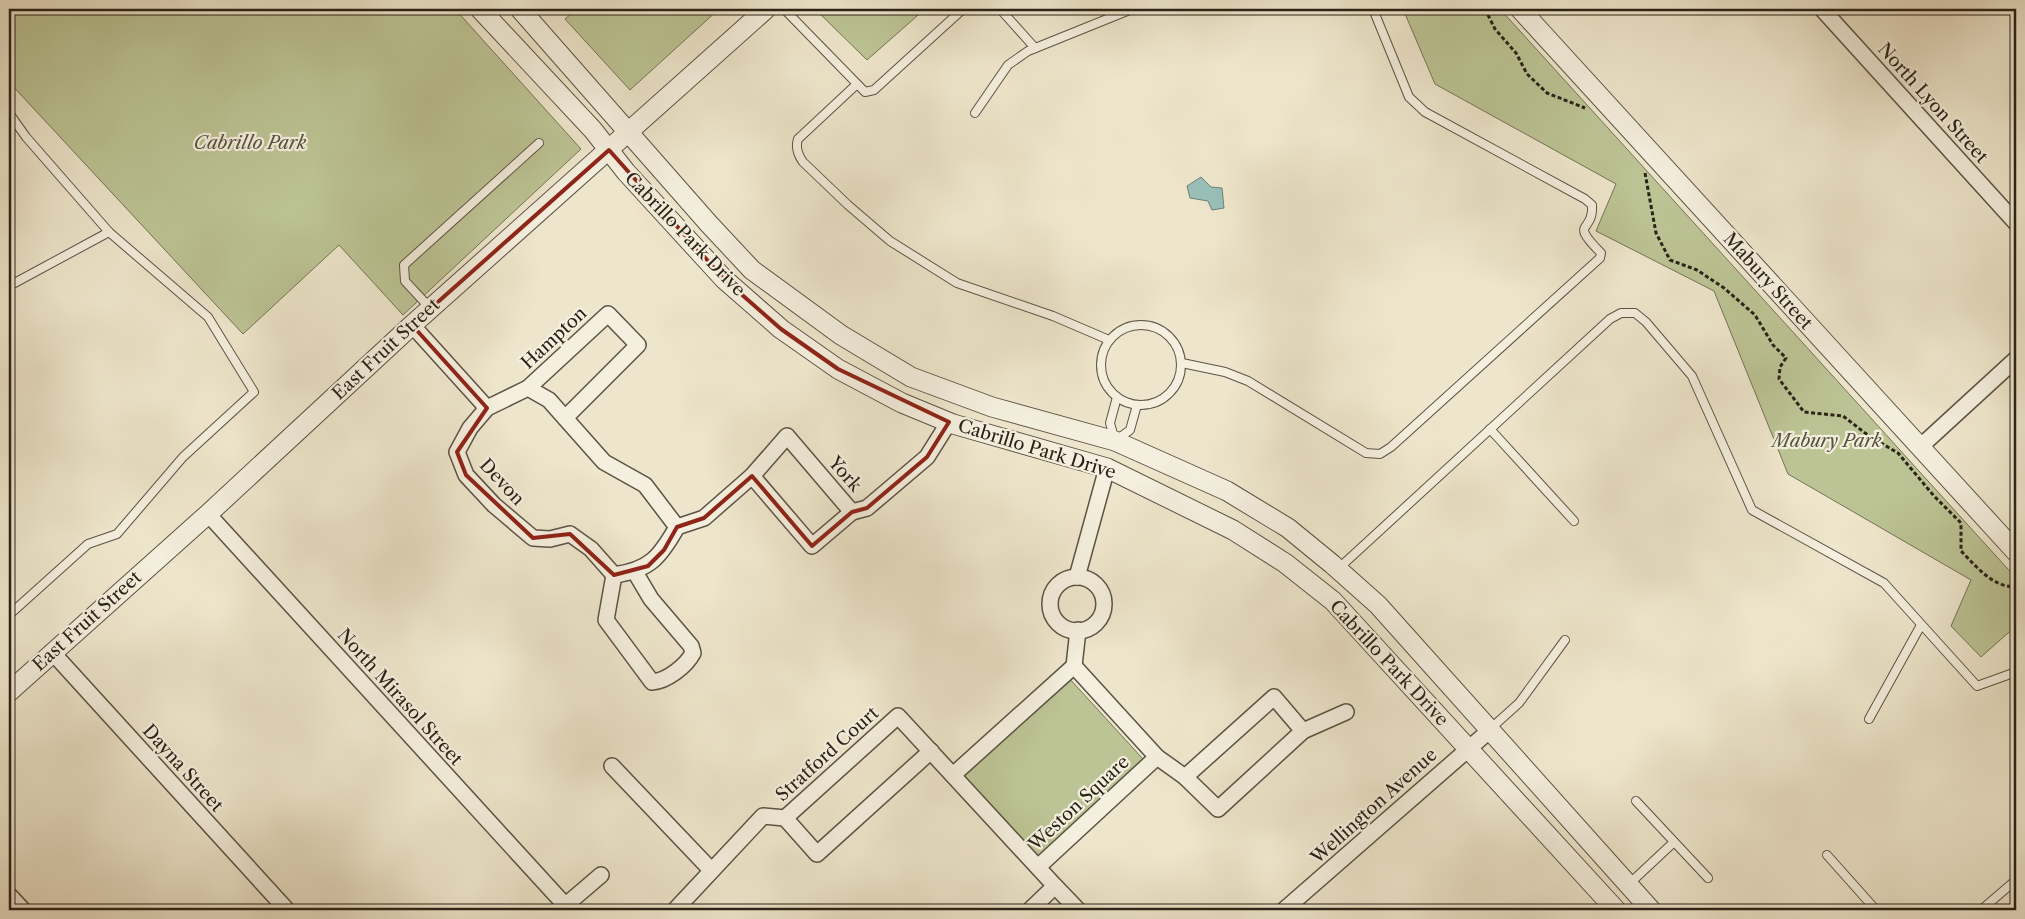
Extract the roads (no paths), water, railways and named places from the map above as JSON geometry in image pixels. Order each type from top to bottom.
[{"type":"street","name":"Cabrillo Park Drive","points":[[480,9],[593,130],[626,172],[724,279],[781,329],[838,369],[902,403],[949,422],[1107,468],[1233,530],[1285,563],[1333,601],[1616,910]]},
{"type":"street","name":"Cabrillo Park Drive","points":[[520,9],[708,224],[752,270],[841,334],[911,377],[992,407],[1115,441],[1228,492],[1288,528],[1338,568],[1378,605],[1651,910]]},
{"type":"street","name":"East Fruit Street","points":[[9,692],[208,514],[412,324],[766,9]]},
{"type":"street","name":"Mabury Street","points":[[1520,9],[2016,552]]},
{"type":"street","name":"North Lyon Street","points":[[1822,9],[2016,223]]},
{"type":"street","name":"Hampton","points":[[528,388],[608,314],[638,345],[565,418]]},
{"type":"street","points":[[412,324],[488,408],[528,388],[549,400],[604,462],[645,485],[678,527],[664,550],[648,566],[635,572],[614,575],[606,620],[652,682],[662,681],[690,659],[693,653],[691,646],[651,599],[635,572]]},
{"type":"street","points":[[1920,447],[2016,359]]},
{"type":"street","name":"Devon","points":[[488,408],[470,428],[457,452],[466,474],[494,505],[532,538],[550,539],[570,534],[591,549],[614,575]]},
{"type":"street","points":[[852,512],[867,508],[928,458],[949,422]]},
{"type":"street","name":"York","points":[[678,527],[704,518],[752,476],[787,436],[852,512],[812,546],[752,476]]},
{"type":"street","points":[[1077,577],[1107,468]]},
{"type":"street","name":"North Mirasol Street","points":[[208,514],[563,908]]},
{"type":"street","points":[[1077,577],[1094,583],[1103,598],[1103,608],[1095,624],[1078,630],[1069,629],[1056,620],[1050,604],[1051,596],[1061,582],[1077,577]]},
{"type":"street","points":[[954,775],[1074,666],[1078,630]]},
{"type":"street","name":"Dayna Street","points":[[52,652],[287,910]]},
{"type":"street","name":"Weston Square","points":[[954,775],[1038,867],[1157,757],[1074,666]]},
{"type":"street","points":[[1185,777],[1274,696],[1303,732]]},
{"type":"street","points":[[1157,757],[1185,777],[1218,808],[1303,732],[1346,712]]},
{"type":"street","name":"Stratford Court","points":[[931,751],[817,854],[785,818],[898,716],[954,775]]},
{"type":"street","name":"Wellington Avenue","points":[[1286,910],[1468,747],[1489,731]]},
{"type":"street","points":[[612,766],[711,870]]},
{"type":"street","points":[[675,910],[763,816],[785,818]]},
{"type":"street","points":[[1038,867],[1078,910]]},
{"type":"street","points":[[563,908],[601,875]]},
{"type":"street","points":[[1030,910],[1056,886]]},
{"type":"street","points":[[9,895],[23,910]]},
{"type":"lane","points":[[784,9],[865,92],[874,90],[963,9]]},
{"type":"lane","points":[[1000,9],[1035,48]]},
{"type":"lane","points":[[975,113],[1008,65],[1035,48],[1132,9]]},
{"type":"lane","points":[[1182,364],[1224,372],[1248,381],[1366,453],[1380,454],[1391,447],[1600,258],[1601,253],[1584,236],[1583,230],[1592,212],[1592,205],[1585,199],[1415,105],[1409,97],[1373,9]]},
{"type":"lane","points":[[857,84],[798,139],[796,145],[798,155],[803,162],[848,205],[890,241],[957,283],[1053,316],[1109,340]]},
{"type":"lane","points":[[9,113],[26,138],[109,232],[208,317],[254,392],[182,457],[117,534],[88,544],[9,615]]},
{"type":"lane","points":[[430,308],[405,280],[404,265],[539,143]]},
{"type":"lane","points":[[9,286],[109,232]]},
{"type":"lane","points":[[1338,568],[1610,319],[1621,313],[1635,313],[1646,322],[1692,376],[1752,510],[1884,584],[1977,686],[2016,672]]},
{"type":"lane","points":[[1141,324],[1154,326],[1174,340],[1180,351],[1182,364],[1180,377],[1174,389],[1164,398],[1151,404],[1138,405],[1117,397],[1108,388],[1102,376],[1102,358],[1109,340],[1129,326],[1141,324]]},
{"type":"lane","points":[[1117,397],[1110,423],[1115,441],[1130,430],[1138,405]]},
{"type":"lane","points":[[1490,429],[1574,521]]},
{"type":"lane","points":[[1869,719],[1920,625]]},
{"type":"lane","points":[[1489,731],[1519,703],[1565,640]]},
{"type":"lane","points":[[1636,801],[1708,878]]},
{"type":"lane","points":[[1628,885],[1674,842]]},
{"type":"lane","points":[[1827,855],[1876,910]]},
{"type":"lane","points":[[1981,910],[2016,880]]},
{"type":"water","points":[[1201,177],[1211,187],[1222,188],[1224,208],[1212,210],[1208,201],[1190,198],[1187,186]]},
{"type":"park label","name":"Cabrillo Park","points":[[250,143]]},
{"type":"park label","name":"Mabury Park","points":[[1827,441]]}]
